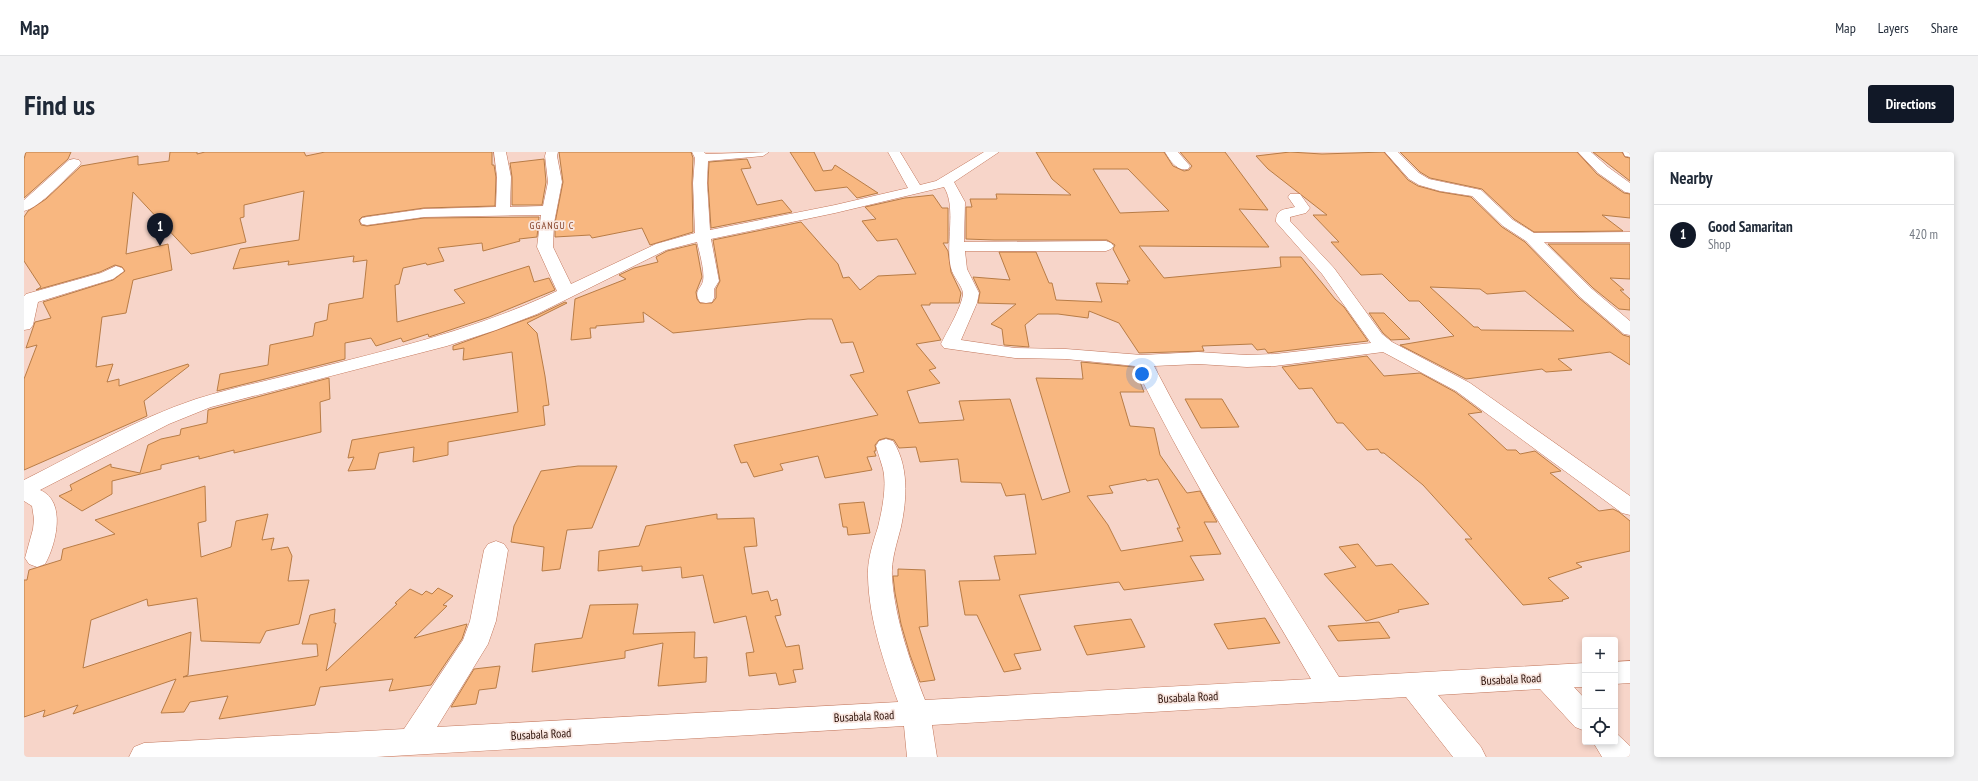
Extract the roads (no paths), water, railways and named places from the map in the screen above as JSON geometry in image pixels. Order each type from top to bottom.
[{"type":"street","points":[[500,152],[504,177],[503,212]]},
{"type":"street","points":[[552,152],[551,156],[555,182],[545,247],[566,292]]},
{"type":"street","points":[[706,298],[706,289],[711,281],[708,256],[703,236],[700,155],[763,152]]},
{"type":"street","points":[[894,152],[916,190]]},
{"type":"street","points":[[24,489],[162,420],[204,403],[442,342],[531,310],[660,247],[682,240],[916,190],[947,181],[993,152]]},
{"type":"street","points":[[1171,152],[1182,166]]},
{"type":"street","points":[[1391,152],[1414,176],[1424,182],[1476,192],[1508,223],[1531,238],[1586,293],[1630,330]]},
{"type":"street","points":[[1584,152],[1603,170],[1630,189]]},
{"type":"street","points":[[24,207],[74,163]]},
{"type":"street","points":[[947,181],[958,202],[956,234],[959,269],[971,293],[971,297],[950,344],[1015,353],[1066,354],[1142,361],[1198,358],[1247,361],[1275,360],[1386,346]]},
{"type":"street","points":[[1296,197],[1303,208],[1283,215],[1283,222],[1328,271],[1376,338],[1386,346],[1469,391],[1494,407],[1536,441],[1630,507]]},
{"type":"street","points":[[367,221],[424,213],[550,210]]},
{"type":"street","points":[[1531,238],[1630,237]]},
{"type":"street","points":[[957,246],[987,248],[1106,246]]},
{"type":"street","points":[[24,325],[28,302],[32,298],[106,276],[116,271]]},
{"type":"street","points":[[1142,361],[1165,407],[1232,526],[1332,689]]},
{"type":"street","points":[[886,446],[894,470],[895,489],[890,524],[882,555],[880,577],[886,614],[897,661],[916,713],[922,757]]},
{"type":"street","points":[[24,493],[30,494],[42,500],[46,512],[44,532],[37,558]]},
{"type":"street","points":[[412,741],[452,676],[475,644],[483,621],[496,550]]},
{"type":"street","points":[[1618,673],[1630,672]]},
{"type":"street","name":"Busabala Road","points":[[144,757],[1582,674]]},
{"type":"street","points":[[1546,677],[1582,715]]},
{"type":"street","points":[[1412,684],[1471,757]]},
{"type":"street","points":[[1610,745],[1621,757]]},
{"type":"place","name":"Good Samaritan","points":[[160,246]]},
{"type":"district","name":"GGANGU C","points":[[552,225]]}]
